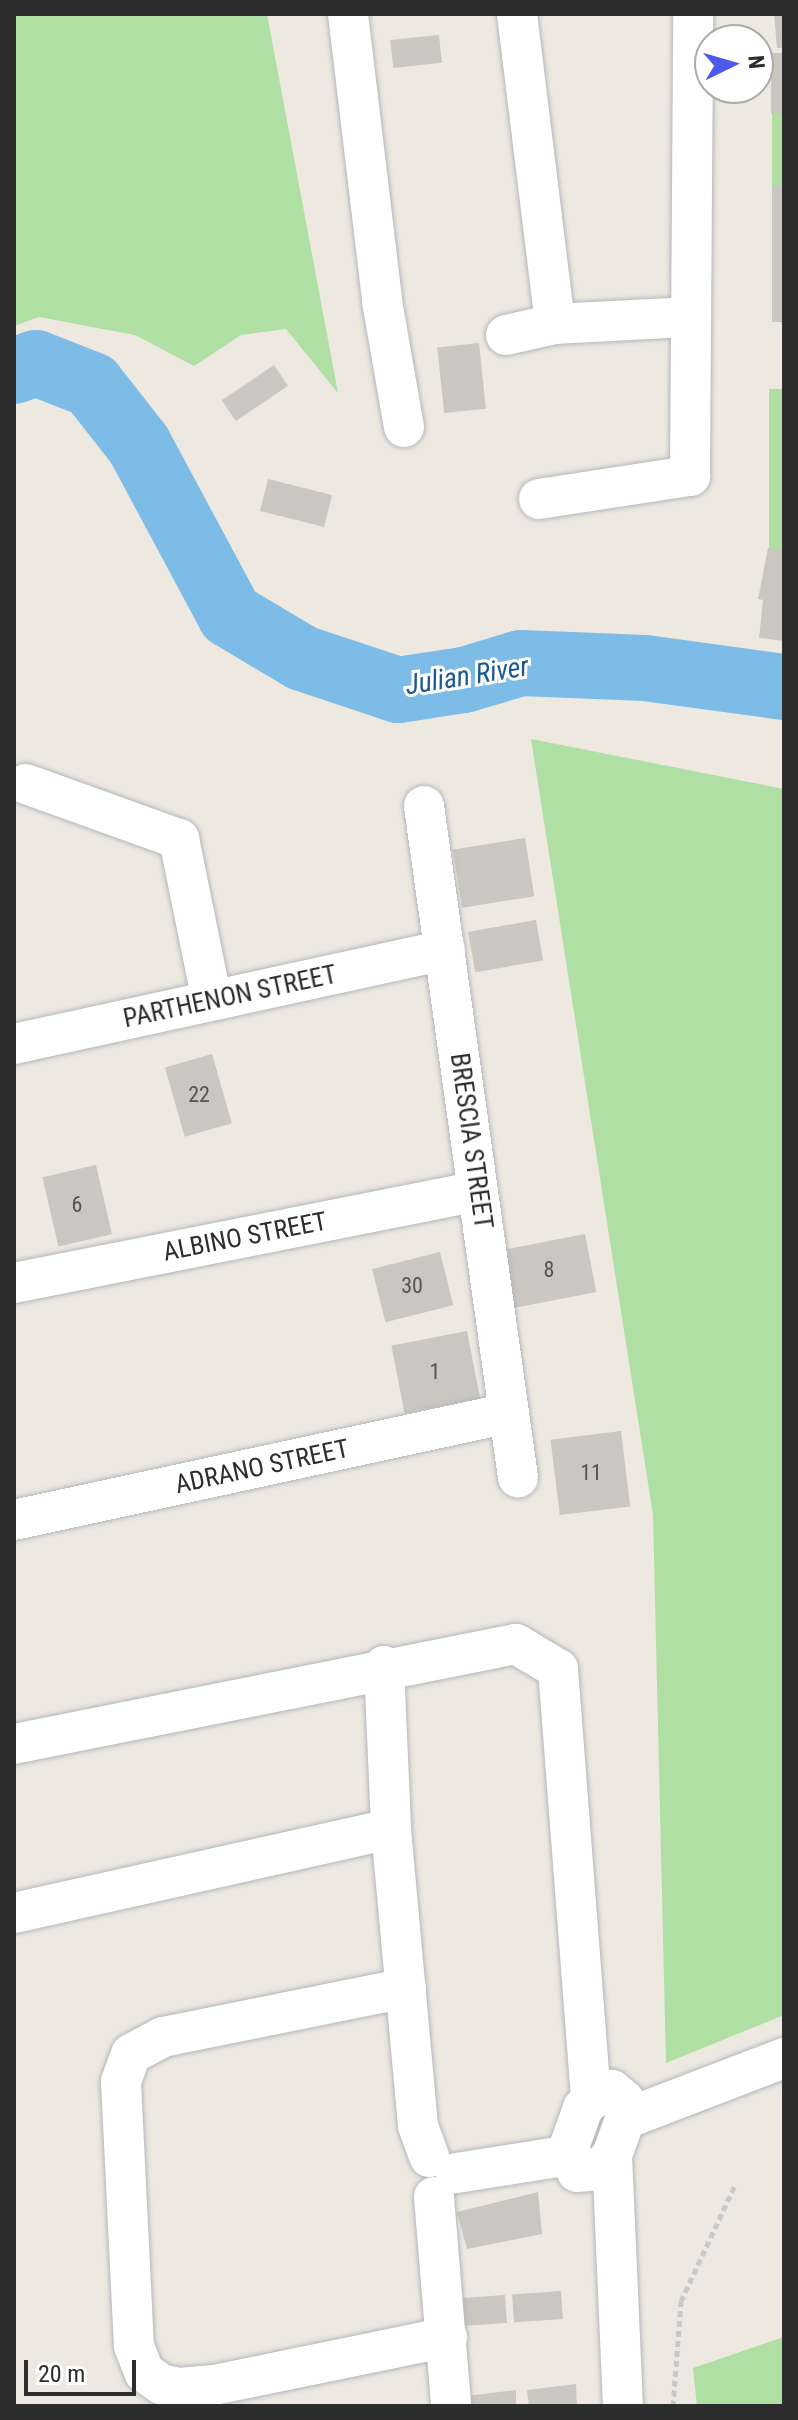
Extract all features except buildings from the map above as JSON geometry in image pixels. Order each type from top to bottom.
[{"type":"street","points":[[348,14],[382,301],[404,427]]},
{"type":"street","points":[[517,14],[555,324]]},
{"type":"street","points":[[539,499],[690,476],[693,14]]},
{"type":"street","points":[[506,335],[555,324],[690,317]]},
{"type":"street","points":[[26,784],[179,839],[212,1001]]},
{"type":"street","name":"BRESCIA STREET","points":[[424,806],[518,1477]]},
{"type":"street","name":"PARTHENON STREET","points":[[14,1044],[445,950]]},
{"type":"street","name":"ALBINO STREET","points":[[14,1283],[477,1191]]},
{"type":"street","name":"ADRANO STREET","points":[[14,1520],[509,1413]]},
{"type":"street","points":[[14,1744],[384,1666],[516,1644],[558,1669],[591,2100]]},
{"type":"street","points":[[384,1666],[391,1829],[418,2126],[440,2176],[451,2406]]},
{"type":"street","points":[[14,1913],[391,1829]]},
{"type":"street","points":[[406,1988],[163,2037],[131,2054],[121,2082],[134,2346],[144,2372],[161,2384],[179,2388],[214,2385],[447,2337]]},
{"type":"street","points":[[623,2406],[619,2137],[619,2094],[604,2090],[583,2108],[570,2155],[572,2166],[584,2175],[599,2170],[619,2137],[784,2058]]},
{"type":"street","points":[[440,2176],[570,2155]]},
{"type":"path","points":[[673,2406],[681,2301],[736,2183]]},
{"type":"green space","points":[[14,14],[267,14],[338,393],[286,329],[241,335],[194,366],[135,335],[39,317],[14,326]]},
{"type":"green space","points":[[772,114],[784,114],[784,186],[772,186]]},
{"type":"green space","points":[[769,389],[784,389],[784,551],[769,551]]},
{"type":"green space","points":[[531,739],[784,789],[784,2015],[666,2063],[653,1515]]},
{"type":"green space","points":[[784,2337],[784,2406],[697,2406],[693,2368]]},
{"type":"waterway","name":"Julian River","points":[[14,371],[36,363],[92,385],[139,445],[230,615],[302,658],[398,690],[464,680],[521,663],[645,668],[784,687]]}]
